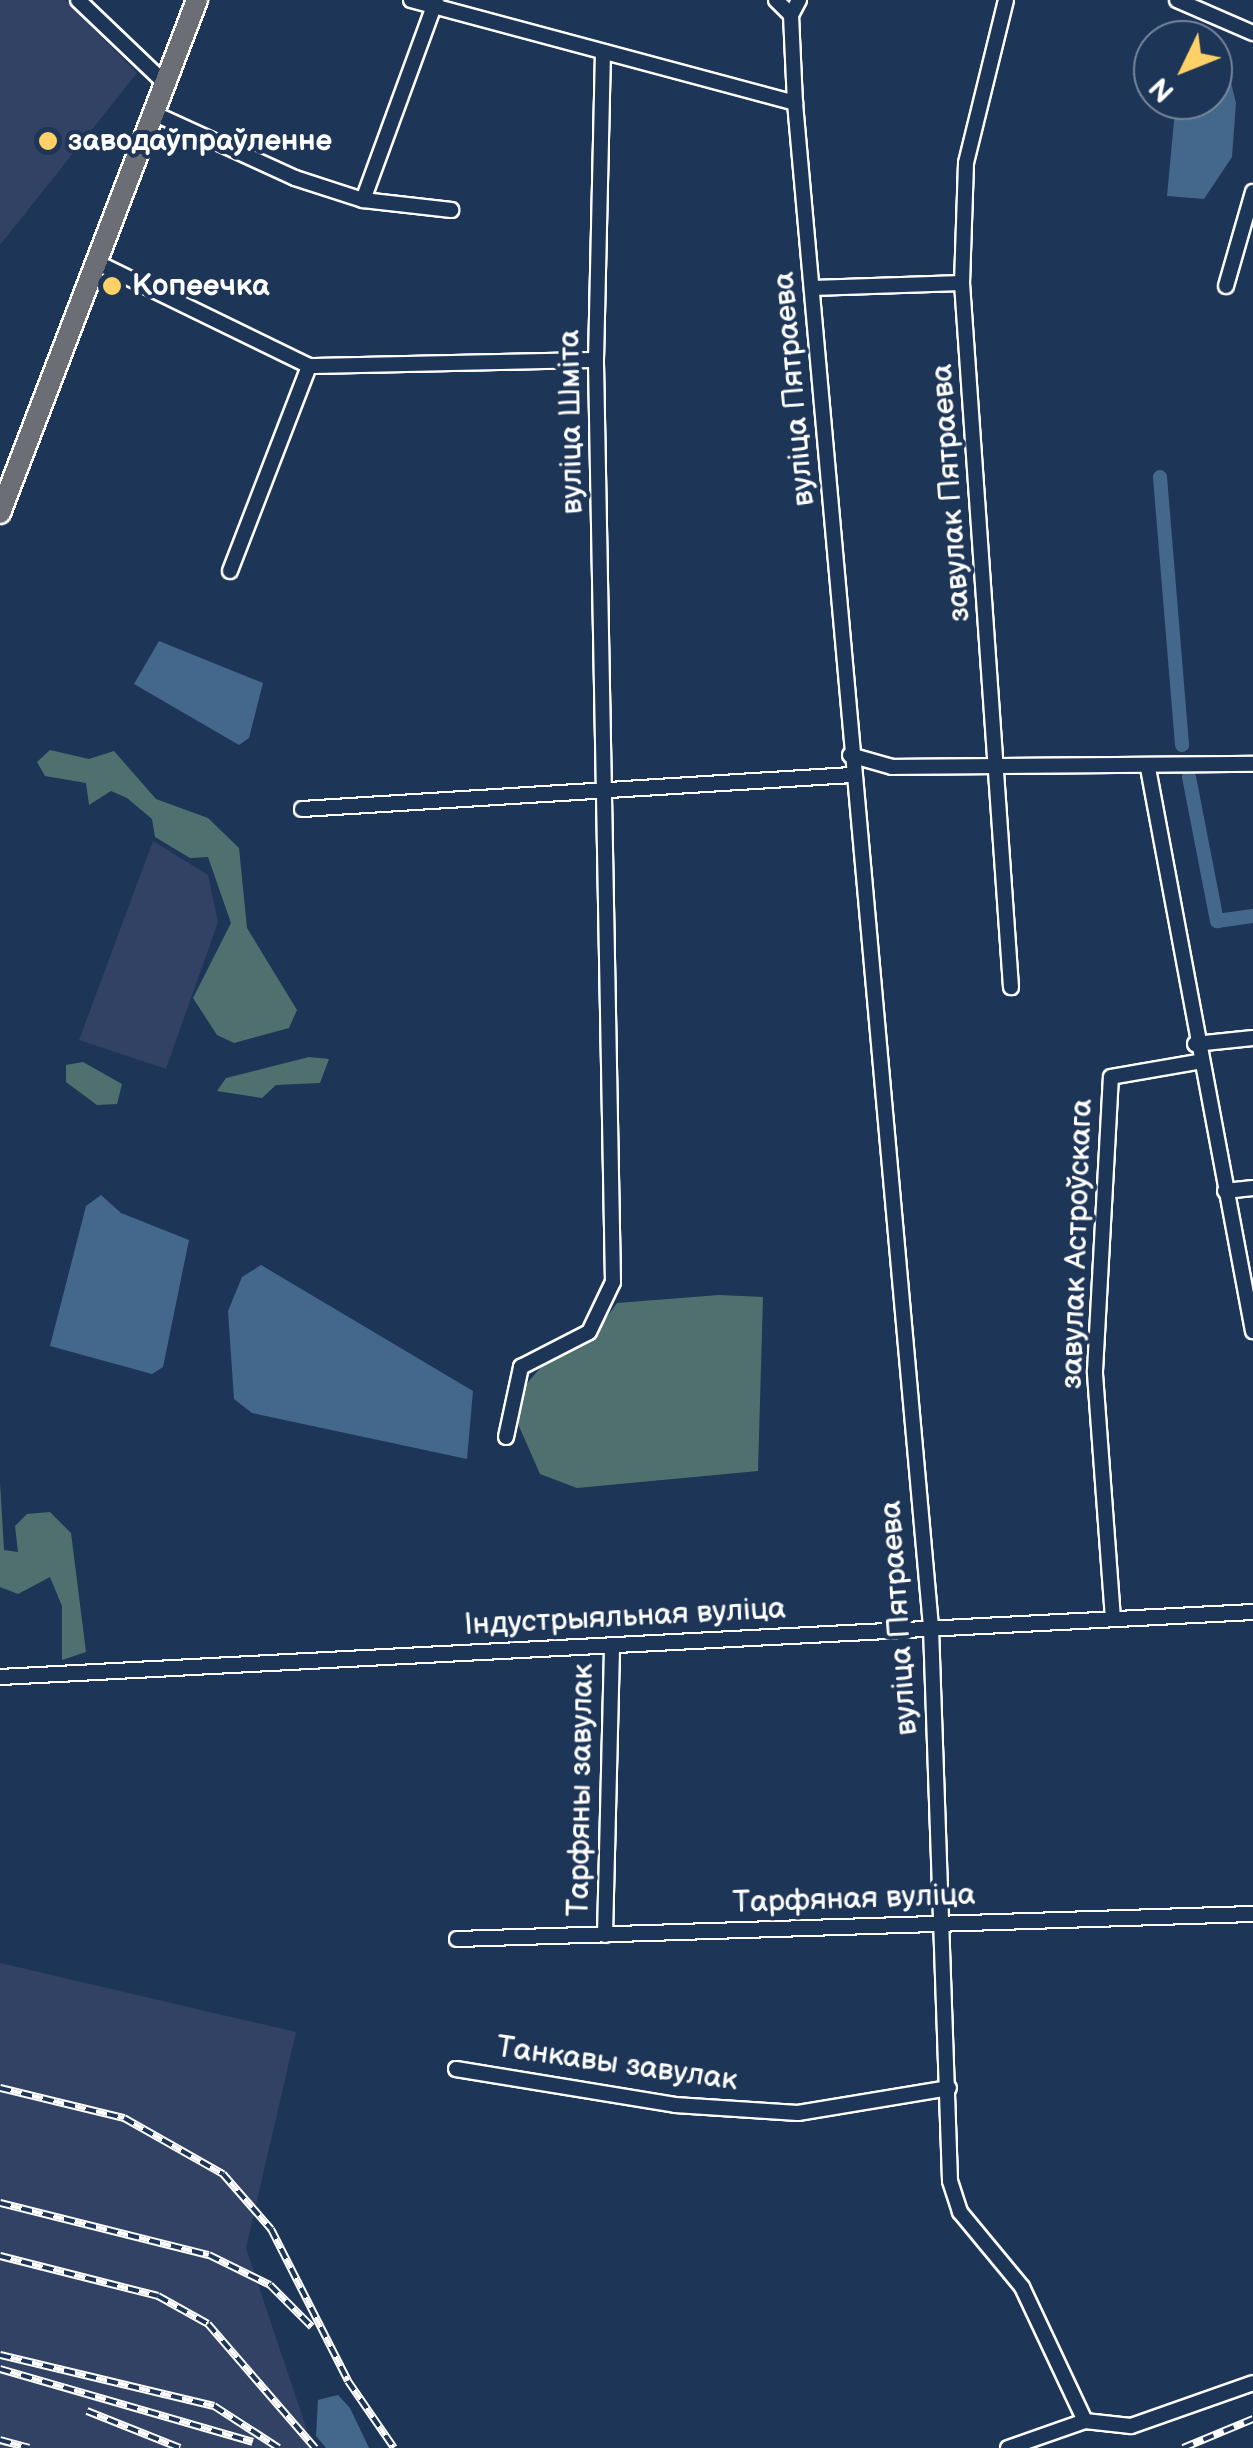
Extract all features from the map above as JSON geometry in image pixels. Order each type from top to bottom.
[{"type":"main road","points":[[0,513],[197,0]]},
{"type":"street","points":[[78,0],[165,83]]},
{"type":"street","points":[[411,0],[434,3],[603,55],[795,102]]},
{"type":"street","points":[[776,0],[790,15],[799,0]]},
{"type":"street","name":"завулак Пятраева","points":[[1006,0],[966,164],[962,283],[1011,987]]},
{"type":"street","points":[[1177,0],[1253,33]]},
{"type":"street","points":[[363,200],[434,3]]},
{"type":"street","name":"вуліца Пятраева","points":[[790,15],[851,775],[931,1628],[950,2181],[960,2212],[1022,2287],[1085,2421]]},
{"type":"street","name":"вуліца Шміта","points":[[506,1436],[522,1367],[589,1332],[613,1282],[596,360],[603,55]]},
{"type":"street","points":[[153,113],[363,200],[451,210]]},
{"type":"street","points":[[1226,286],[1253,192]]},
{"type":"street","points":[[96,262],[308,366],[596,360]]},
{"type":"street","points":[[812,288],[962,283]]},
{"type":"street","points":[[230,572],[308,366]]},
{"type":"street","points":[[850,756],[892,767],[1148,768],[1253,764]]},
{"type":"street","points":[[1148,768],[1197,1062],[1253,1331]]},
{"type":"street","points":[[302,809],[851,775]]},
{"type":"street","points":[[1195,1044],[1253,1038]]},
{"type":"street","name":"завулак Астроўскага","points":[[1113,1619],[1094,1371],[1111,1077],[1197,1062]]},
{"type":"street","points":[[1225,1191],[1253,1188]]},
{"type":"street","name":"Індустрыяльная вуліца","points":[[0,1676],[1253,1612]]},
{"type":"street","name":"Тарфяны завулак","points":[[606,1935],[612,1646]]},
{"type":"street","name":"Тарфяная вуліца","points":[[458,1940],[1253,1914]]},
{"type":"street","name":"Танкавы завулак","points":[[456,2069],[675,2105],[798,2112],[949,2088]]},
{"type":"street","points":[[1008,2448],[1085,2421],[1131,2426],[1253,2383]]},
{"type":"shaded area","points":[[0,0],[65,0],[137,73],[0,245]]},
{"type":"shaded area","points":[[1233,91],[1236,103],[1232,157],[1204,199],[1167,196],[1174,120],[1233,120]]},
{"type":"shaded area","points":[[159,641],[263,683],[249,738],[239,745],[134,684]]},
{"type":"shaded area","points":[[153,841],[208,875],[218,922],[166,1069],[79,1040]]},
{"type":"shaded area","points":[[101,1195],[121,1213],[189,1240],[163,1367],[152,1374],[50,1346],[86,1206]]},
{"type":"shaded area","points":[[261,1265],[473,1391],[467,1459],[252,1413],[234,1399],[228,1311],[242,1277]]},
{"type":"shaded area","points":[[0,1963],[296,2032],[246,2248],[313,2448],[0,2448]]},
{"type":"shaded area","points":[[338,2395],[350,2408],[369,2448],[326,2448],[316,2436],[318,2400]]},
{"type":"green space","points":[[50,750],[89,759],[114,751],[156,799],[208,818],[239,848],[247,928],[297,1010],[289,1028],[234,1043],[217,1035],[193,998],[231,923],[208,857],[190,858],[155,837],[152,819],[127,798],[111,791],[89,805],[86,783],[45,776],[37,762]]},
{"type":"green space","points":[[309,1057],[329,1059],[320,1083],[276,1085],[262,1098],[217,1091],[226,1078]]},
{"type":"green space","points":[[83,1062],[122,1084],[117,1104],[97,1105],[66,1082],[66,1065]]},
{"type":"green space","points":[[719,1295],[763,1297],[758,1471],[577,1488],[540,1474],[518,1424],[523,1388],[548,1359],[597,1331],[617,1303]]},
{"type":"green space","points":[[0,1483],[4,1550],[18,1552],[15,1526],[27,1514],[50,1512],[71,1533],[86,1652],[62,1660],[62,1606],[50,1577],[18,1594],[0,1587]]},
{"type":"waterway","points":[[1160,477],[1182,745]]},
{"type":"waterway","points":[[1189,777],[1217,921],[1253,916]]},
{"type":"railway","points":[[0,2088],[124,2118],[223,2174],[271,2229],[348,2381],[394,2448]]},
{"type":"railway","points":[[0,2203],[209,2255],[270,2285],[312,2327]]},
{"type":"railway","points":[[0,2256],[158,2296],[208,2324],[315,2448]]},
{"type":"railway","points":[[0,2355],[214,2406],[279,2448]]},
{"type":"railway","points":[[0,2369],[253,2442]]},
{"type":"railway","points":[[87,2411],[180,2448]]},
{"type":"railway","points":[[1183,2448],[1253,2419]]},
{"type":"railway","points":[[0,2440],[29,2448]]},
{"type":"place","name":"заводаўпраўленне","points":[[48,141]]},
{"type":"place","name":"Копеечка","points":[[112,286]]}]
